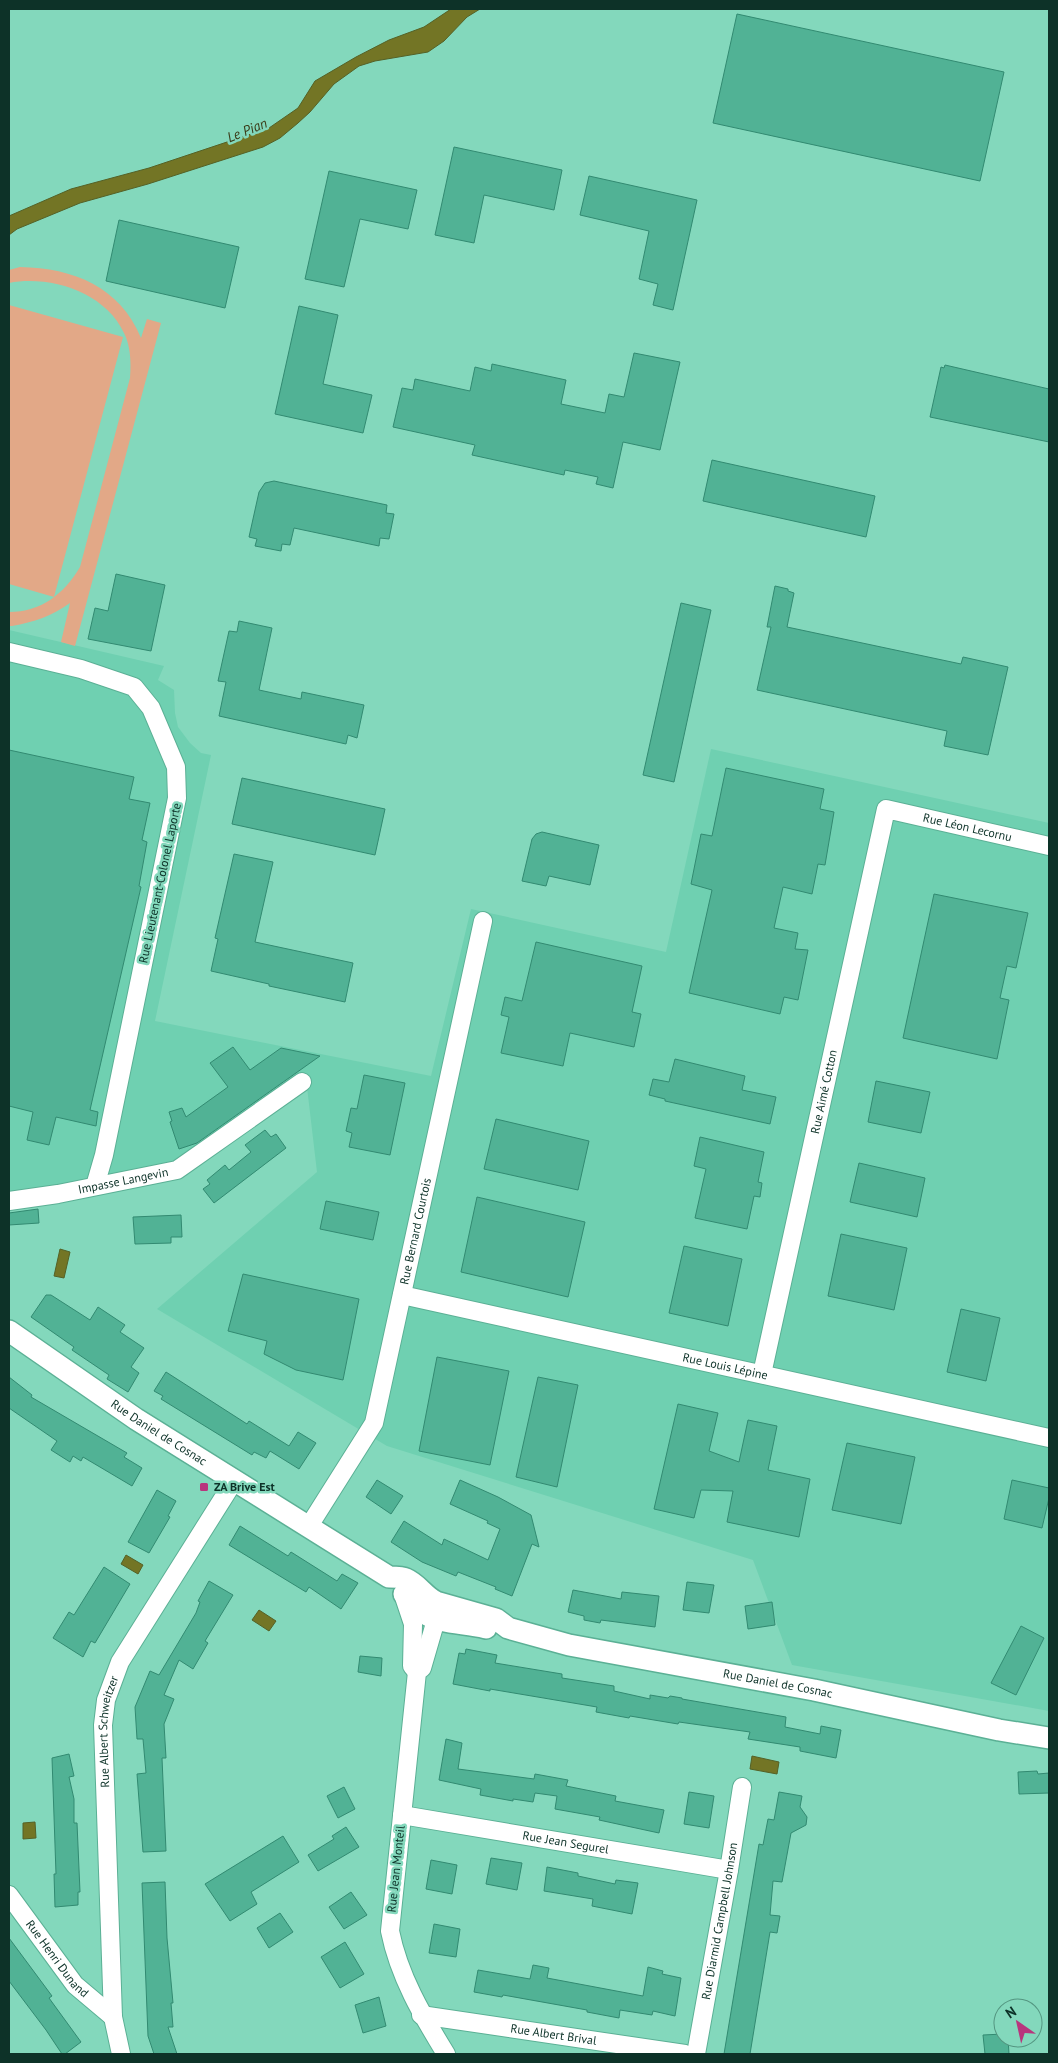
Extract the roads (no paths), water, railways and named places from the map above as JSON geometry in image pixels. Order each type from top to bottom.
[{"type":"street","name":"Rue Lieutenant-Colonel Laporte","points":[[9,652],[81,669],[134,687],[151,708],[176,768],[177,798],[104,1155],[95,1186]]},
{"type":"street","name":"Rue Léon Lecornu","points":[[886,809],[1049,846]]},
{"type":"street","name":"Rue Aimé Cotton","points":[[762,1374],[886,809]]},
{"type":"street","name":"Rue Bernard Courtois","points":[[309,1526],[374,1423],[483,921]]},
{"type":"street","name":"Impasse Langevin","points":[[9,1201],[58,1194],[178,1170],[302,1082]]},
{"type":"street","name":"Rue Louis Lépine","points":[[402,1295],[1049,1438]]},
{"type":"street","name":"Rue Daniel de Cosnac","points":[[9,1331],[136,1419],[234,1481],[390,1576],[406,1578],[419,1588],[451,1622],[475,1624],[494,1630],[508,1628],[569,1646],[814,1690],[999,1730],[1049,1738]]},
{"type":"street","name":"Rue Albert Schweitzer","points":[[121,2054],[113,2017],[103,1732],[106,1700],[120,1662],[234,1481]]},
{"type":"street","name":"Rue Daniel de Cosnac","points":[[390,1576],[397,1588],[425,1614],[439,1610]]},
{"type":"street","name":"Rue Jean Monteil","points":[[403,1593],[413,1624],[412,1666],[417,1672]]},
{"type":"street","name":"Rue Jean Monteil","points":[[439,1610],[422,1668],[417,1672],[390,1931],[395,1954],[421,2014],[446,2054]]},
{"type":"street","name":"Rue Diarmid Campbell Johnson","points":[[696,2054],[742,1787]]},
{"type":"street","name":"Rue Jean Segurel","points":[[402,1816],[729,1870]]},
{"type":"street","name":"Rue Henri Dunand","points":[[9,1894],[75,1985],[113,2017]]},
{"type":"street","name":"Rue Albert Brival","points":[[421,2014],[685,2054]]},
{"type":"street","points":[[427,2054],[436,2038]]},
{"type":"place","name":"ZA Brive Est","points":[[204,1487]]},
{"type":"water label","name":"Le Pian","points":[[247,130]]}]
